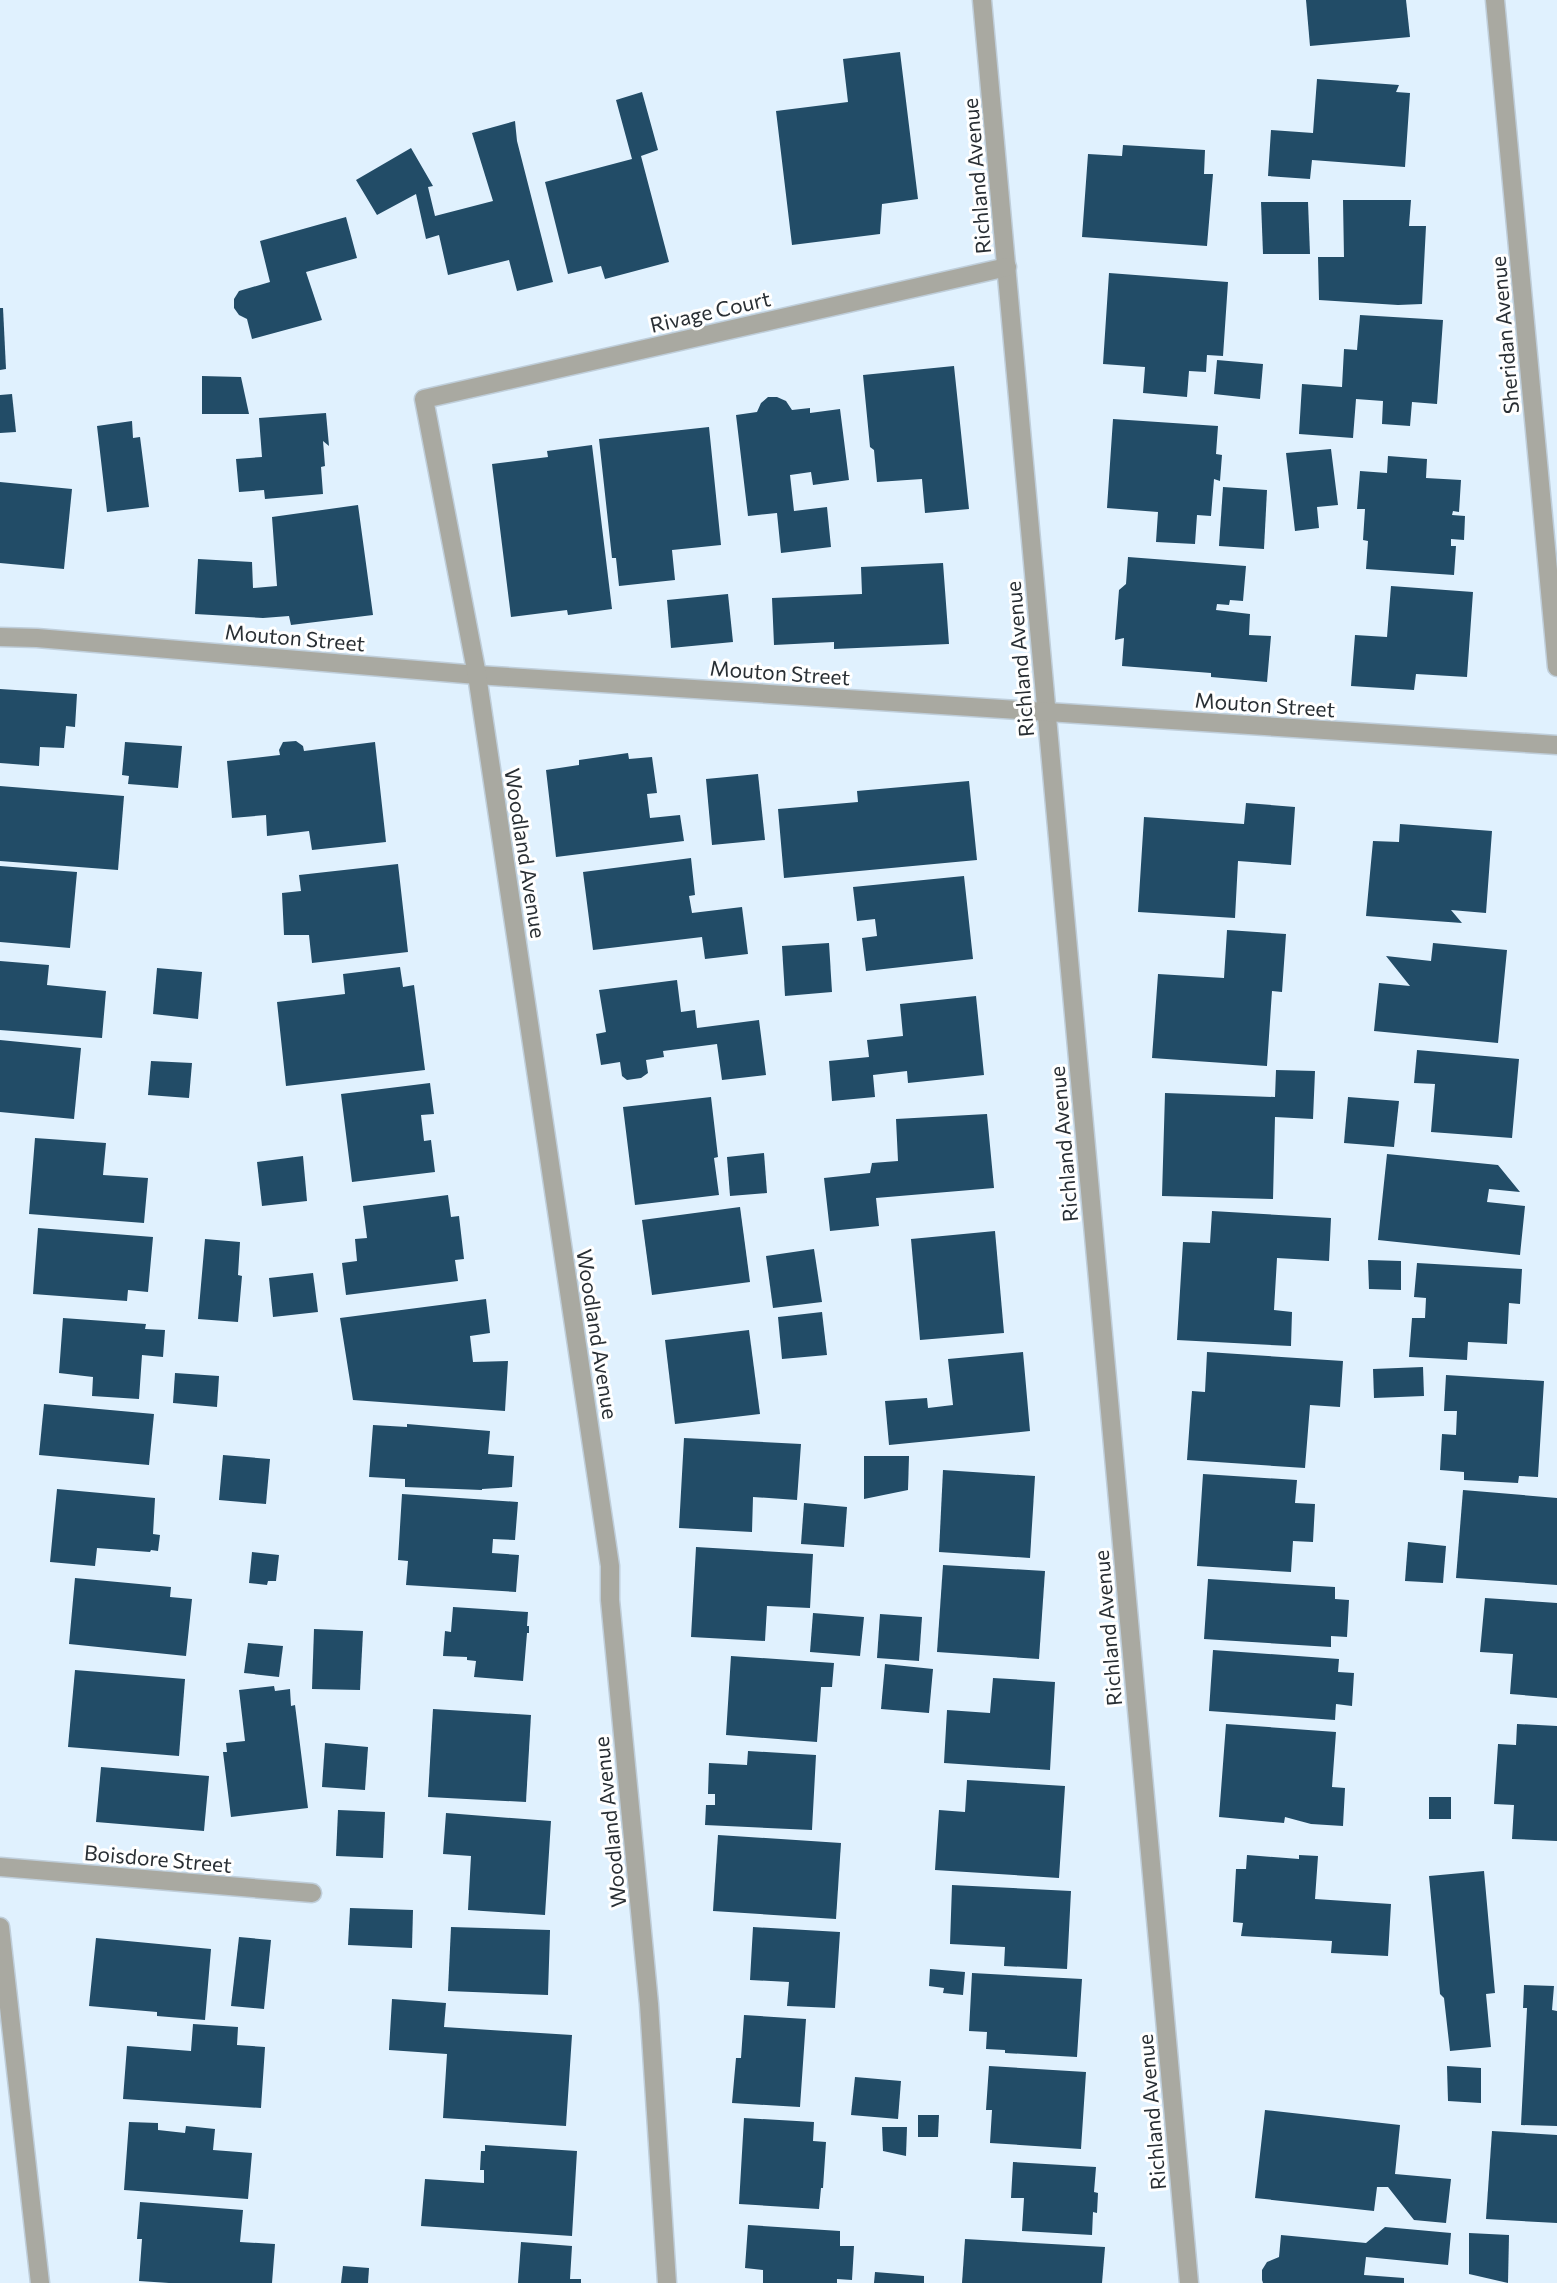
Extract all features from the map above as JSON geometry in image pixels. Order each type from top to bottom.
[{"type":"street","name":"Richland Avenue","points":[[982,0],[1189,2283]]},
{"type":"street","name":"Sheridan Avenue","points":[[1495,0],[1557,667]]},
{"type":"street","name":"Rivage Court","points":[[424,399],[1007,267]]},
{"type":"street","name":"Woodland Avenue","points":[[424,399],[477,675],[610,1566],[610,1600],[649,2004],[667,2283]]},
{"type":"street","name":"Mouton Street","points":[[0,637],[49,639],[477,675],[1557,745]]},
{"type":"street","name":"Boisdore Street","points":[[0,1867],[312,1893]]},
{"type":"street","points":[[0,1927],[40,2283]]},
{"type":"building","points":[[1306,0],[1406,0],[1410,37],[1310,46]]},
{"type":"building","points":[[900,52],[918,199],[882,204],[880,234],[792,245],[776,111],[848,102],[843,59]]},
{"type":"building","points":[[1317,79],[1399,85],[1396,92],[1410,93],[1405,167],[1312,160],[1310,179],[1268,176],[1271,130],[1313,133]]},
{"type":"building","points":[[642,92],[658,150],[641,156],[669,262],[605,279],[601,266],[568,274],[545,182],[632,159],[616,100]]},
{"type":"building","points":[[515,121],[517,141],[553,282],[517,291],[509,260],[448,275],[439,235],[426,239],[416,194],[377,215],[356,180],[411,148],[433,186],[428,187],[435,216],[493,201],[472,133]]},
{"type":"building","points":[[1123,145],[1205,150],[1204,174],[1213,174],[1207,246],[1082,237],[1088,154],[1122,156]]},
{"type":"building","points":[[1343,200],[1411,200],[1409,226],[1426,226],[1422,304],[1398,305],[1319,300],[1318,257],[1344,257]]},
{"type":"building","points":[[1261,202],[1308,202],[1310,254],[1263,254]]},
{"type":"building","points":[[346,217],[357,258],[306,272],[322,320],[252,339],[247,319],[239,315],[234,308],[234,299],[239,291],[270,282],[260,241]]},
{"type":"building","points":[[1109,273],[1228,282],[1223,356],[1207,355],[1206,372],[1189,371],[1187,397],[1143,393],[1145,367],[1103,364]]},
{"type":"building","points":[[0,308],[3,308],[6,369],[0,370]]},
{"type":"building","points":[[1360,315],[1443,320],[1437,404],[1412,402],[1410,426],[1382,424],[1383,401],[1356,399],[1353,438],[1299,434],[1302,384],[1342,387],[1344,349],[1357,350]]},
{"type":"building","points":[[1217,360],[1263,364],[1260,399],[1214,394]]},
{"type":"building","points":[[954,366],[969,509],[925,513],[922,479],[877,482],[874,450],[870,447],[863,375]]},
{"type":"building","points":[[202,376],[241,377],[249,414],[202,414]]},
{"type":"building","points":[[12,394],[16,432],[0,433],[0,395]]},
{"type":"building","points":[[768,397],[777,397],[786,401],[792,410],[810,408],[810,413],[840,409],[849,480],[813,485],[811,472],[790,475],[794,511],[827,507],[831,547],[781,553],[777,513],[748,516],[736,415],[757,412],[761,403]]},
{"type":"building","points":[[326,413],[329,446],[323,441],[325,466],[321,467],[323,494],[265,499],[264,490],[239,492],[236,459],[262,457],[259,418]]},
{"type":"building","points":[[1113,419],[1218,426],[1216,454],[1222,455],[1220,481],[1214,479],[1211,516],[1197,515],[1195,544],[1156,542],[1158,512],[1107,508]]},
{"type":"building","points":[[132,421],[133,438],[140,437],[149,507],[107,512],[97,426]]},
{"type":"building","points":[[709,427],[721,545],[672,550],[675,580],[619,586],[616,558],[612,558],[599,439]]},
{"type":"building","points":[[592,445],[612,609],[568,615],[567,610],[511,617],[492,464],[548,457],[547,451]]},
{"type":"building","points":[[1331,449],[1338,505],[1317,507],[1319,528],[1295,531],[1286,453]]},
{"type":"building","points":[[1388,456],[1427,459],[1426,478],[1461,480],[1459,512],[1453,511],[1452,515],[1465,516],[1464,540],[1451,539],[1451,546],[1456,546],[1454,575],[1366,569],[1368,541],[1363,540],[1365,509],[1357,509],[1360,471],[1387,473]]},
{"type":"building","points":[[0,482],[72,489],[64,569],[0,563]]},
{"type":"building","points":[[1223,487],[1267,490],[1264,549],[1219,546]]},
{"type":"building","points":[[358,505],[373,615],[291,625],[289,616],[263,618],[195,614],[198,559],[252,562],[253,588],[277,586],[272,517]]},
{"type":"building","points":[[1128,557],[1246,566],[1243,601],[1230,600],[1229,605],[1217,604],[1216,610],[1250,614],[1249,635],[1271,636],[1267,682],[1211,677],[1211,673],[1122,666],[1124,638],[1115,640],[1119,590],[1126,584]]},
{"type":"building","points":[[943,563],[949,644],[834,649],[834,642],[774,645],[772,598],[862,594],[861,567]]},
{"type":"building","points":[[1391,586],[1473,592],[1467,677],[1416,674],[1414,690],[1351,686],[1355,635],[1387,637]]},
{"type":"building","points":[[728,594],[733,642],[671,648],[667,600]]},
{"type":"building","points":[[0,689],[77,694],[75,727],[66,726],[64,748],[40,747],[39,766],[0,763]]},
{"type":"building","points":[[296,741],[303,746],[304,751],[375,742],[386,842],[312,850],[309,831],[267,836],[266,815],[232,818],[227,761],[280,755],[279,750],[283,742]]},
{"type":"building","points":[[125,742],[182,746],[178,788],[128,784],[129,776],[122,775]]},
{"type":"building","points":[[628,753],[629,759],[652,757],[657,793],[647,794],[650,818],[680,815],[684,841],[556,857],[546,770],[579,765],[579,760]]},
{"type":"building","points":[[758,774],[765,840],[712,845],[706,779]]},
{"type":"building","points":[[969,781],[977,860],[784,878],[778,809],[858,802],[857,791]]},
{"type":"building","points":[[0,786],[124,796],[118,870],[0,861]]},
{"type":"building","points":[[1246,803],[1295,807],[1291,865],[1238,861],[1235,918],[1138,912],[1144,817],[1244,824]]},
{"type":"building","points":[[1400,824],[1492,831],[1486,913],[1451,910],[1462,923],[1366,916],[1373,841],[1399,842]]},
{"type":"building","points":[[691,858],[695,895],[689,896],[692,913],[742,907],[748,954],[705,959],[702,937],[593,950],[583,872]]},
{"type":"building","points":[[398,864],[408,952],[312,963],[309,935],[284,935],[282,893],[301,891],[299,875]]},
{"type":"building","points":[[0,866],[77,872],[70,948],[0,942]]},
{"type":"building","points":[[964,876],[973,959],[866,971],[862,938],[877,936],[875,919],[857,921],[853,887]]},
{"type":"building","points":[[1227,930],[1286,934],[1282,992],[1272,991],[1267,1066],[1152,1058],[1158,974],[1224,978]]},
{"type":"building","points":[[829,943],[832,992],[785,996],[782,946]]},
{"type":"building","points":[[1433,943],[1507,950],[1498,1043],[1374,1031],[1379,983],[1410,986],[1386,956],[1431,961]]},
{"type":"building","points":[[0,961],[49,965],[47,985],[106,991],[102,1038],[0,1030]]},
{"type":"building","points":[[400,967],[403,987],[414,985],[425,1070],[286,1086],[277,1002],[345,994],[343,974]]},
{"type":"building","points":[[157,968],[202,972],[198,1019],[153,1014]]},
{"type":"building","points":[[677,980],[681,1012],[695,1010],[697,1028],[759,1020],[766,1075],[722,1080],[717,1044],[663,1051],[664,1057],[646,1060],[648,1073],[641,1078],[627,1080],[622,1076],[620,1062],[601,1065],[596,1034],[606,1032],[599,990]]},
{"type":"building","points":[[976,996],[984,1075],[908,1083],[907,1071],[873,1075],[875,1097],[832,1101],[829,1061],[869,1057],[867,1040],[903,1036],[900,1004]]},
{"type":"building","points":[[0,1040],[81,1048],[74,1119],[0,1112]]},
{"type":"building","points":[[1417,1050],[1519,1059],[1512,1138],[1431,1132],[1435,1084],[1414,1083]]},
{"type":"building","points":[[151,1061],[192,1063],[189,1098],[148,1095]]},
{"type":"building","points":[[1276,1070],[1315,1071],[1313,1119],[1275,1117],[1273,1199],[1162,1196],[1165,1093],[1275,1097]]},
{"type":"building","points":[[430,1083],[434,1114],[421,1115],[424,1141],[431,1140],[435,1172],[352,1182],[341,1094]]},
{"type":"building","points":[[711,1097],[718,1157],[714,1158],[719,1195],[635,1205],[623,1107]]},
{"type":"building","points":[[1348,1097],[1399,1101],[1394,1147],[1344,1143]]},
{"type":"building","points":[[987,1114],[994,1188],[876,1198],[879,1226],[830,1231],[824,1178],[870,1173],[872,1163],[898,1161],[896,1119]]},
{"type":"building","points":[[35,1138],[106,1143],[103,1175],[148,1178],[144,1223],[29,1214]]},
{"type":"building","points":[[764,1153],[767,1193],[730,1196],[727,1157]]},
{"type":"building","points":[[1387,1154],[1498,1165],[1520,1192],[1489,1189],[1487,1202],[1525,1206],[1520,1255],[1378,1240]]},
{"type":"building","points":[[303,1156],[307,1201],[262,1206],[257,1162]]},
{"type":"building","points":[[448,1195],[451,1217],[459,1216],[464,1259],[455,1260],[458,1281],[346,1295],[342,1263],[357,1261],[355,1239],[367,1238],[363,1206]]},
{"type":"building","points":[[740,1207],[750,1282],[652,1295],[642,1220]]},
{"type":"building","points":[[1212,1211],[1331,1218],[1329,1261],[1277,1258],[1274,1310],[1292,1312],[1291,1346],[1177,1340],[1183,1242],[1210,1243]]},
{"type":"building","points":[[38,1228],[153,1237],[148,1292],[128,1290],[127,1301],[33,1294]]},
{"type":"building","points":[[995,1231],[1004,1333],[920,1340],[911,1239]]},
{"type":"building","points":[[205,1239],[240,1242],[238,1275],[242,1276],[238,1322],[198,1319]]},
{"type":"building","points":[[814,1249],[822,1302],[773,1308],[766,1256]]},
{"type":"building","points":[[1368,1260],[1401,1261],[1401,1290],[1369,1289]]},
{"type":"building","points":[[1417,1263],[1522,1269],[1520,1304],[1509,1303],[1507,1344],[1468,1342],[1467,1360],[1409,1357],[1412,1318],[1425,1318],[1426,1298],[1414,1297]]},
{"type":"building","points":[[313,1273],[318,1312],[273,1317],[269,1278]]},
{"type":"building","points":[[486,1299],[490,1333],[470,1336],[473,1362],[508,1361],[505,1411],[353,1400],[340,1318]]},
{"type":"building","points":[[822,1312],[827,1355],[782,1359],[778,1317]]},
{"type":"building","points":[[63,1318],[146,1324],[145,1329],[165,1330],[163,1357],[142,1355],[139,1399],[92,1396],[93,1377],[59,1373]]},
{"type":"building","points":[[749,1330],[760,1414],[675,1424],[665,1340]]},
{"type":"building","points":[[1023,1352],[1030,1431],[889,1445],[885,1401],[927,1398],[928,1408],[953,1405],[948,1359]]},
{"type":"building","points":[[1207,1352],[1343,1361],[1340,1407],[1310,1405],[1305,1468],[1187,1460],[1192,1391],[1205,1392]]},
{"type":"building","points":[[1423,1367],[1424,1396],[1374,1398],[1373,1369]]},
{"type":"building","points":[[175,1373],[219,1376],[217,1407],[173,1403]]},
{"type":"building","points":[[1446,1375],[1544,1381],[1538,1477],[1519,1476],[1518,1483],[1464,1480],[1464,1472],[1440,1470],[1442,1434],[1456,1435],[1457,1411],[1444,1411]]},
{"type":"building","points":[[44,1404],[154,1414],[149,1465],[39,1455]]},
{"type":"building","points":[[407,1424],[490,1431],[488,1454],[514,1456],[512,1487],[482,1490],[405,1487],[405,1479],[369,1477],[373,1425],[407,1427]]},
{"type":"building","points":[[684,1438],[801,1444],[797,1500],[753,1497],[752,1532],[679,1528]]},
{"type":"building","points":[[223,1455],[270,1459],[266,1504],[219,1500]]},
{"type":"building","points":[[864,1456],[909,1456],[908,1490],[864,1499]]},
{"type":"building","points":[[943,1470],[1035,1476],[1030,1558],[939,1552]]},
{"type":"building","points":[[1203,1474],[1297,1480],[1295,1503],[1315,1504],[1313,1542],[1293,1541],[1291,1572],[1197,1566]]},
{"type":"building","points":[[57,1489],[155,1498],[153,1534],[160,1535],[158,1551],[97,1548],[95,1566],[50,1562]]},
{"type":"building","points":[[1463,1490],[1557,1498],[1557,1585],[1456,1578]]},
{"type":"building","points":[[402,1494],[518,1502],[515,1540],[493,1539],[492,1553],[519,1555],[516,1592],[406,1585],[408,1561],[398,1560]]},
{"type":"building","points":[[804,1503],[847,1507],[844,1547],[801,1544]]},
{"type":"building","points":[[1408,1542],[1446,1546],[1443,1583],[1405,1581]]},
{"type":"building","points":[[696,1547],[813,1554],[810,1608],[767,1606],[765,1641],[691,1637]]},
{"type":"building","points":[[252,1552],[279,1555],[276,1581],[268,1581],[267,1585],[249,1583]]},
{"type":"building","points":[[943,1565],[1045,1571],[1039,1659],[937,1652]]},
{"type":"building","points":[[75,1578],[171,1587],[170,1597],[192,1599],[186,1656],[69,1644]]},
{"type":"building","points":[[1208,1579],[1335,1587],[1335,1599],[1349,1600],[1347,1637],[1331,1636],[1331,1647],[1204,1639]]},
{"type":"building","points":[[1485,1598],[1557,1603],[1557,1698],[1510,1694],[1513,1654],[1480,1652]]},
{"type":"building","points":[[453,1607],[528,1612],[529,1633],[527,1633],[523,1681],[474,1677],[476,1661],[467,1660],[467,1657],[443,1656],[445,1631],[451,1632]]},
{"type":"building","points":[[813,1613],[864,1617],[860,1656],[810,1652]]},
{"type":"building","points":[[880,1614],[922,1617],[919,1661],[877,1658]]},
{"type":"building","points":[[314,1629],[363,1631],[360,1690],[312,1689]]},
{"type":"building","points":[[248,1643],[283,1646],[279,1677],[244,1673]]},
{"type":"building","points":[[1213,1650],[1339,1659],[1338,1672],[1354,1673],[1352,1706],[1336,1704],[1335,1720],[1209,1711]]},
{"type":"building","points":[[731,1656],[834,1663],[832,1687],[821,1687],[817,1742],[726,1735]]},
{"type":"building","points":[[885,1664],[933,1669],[929,1713],[881,1709]]},
{"type":"building","points":[[75,1670],[185,1679],[179,1756],[68,1747]]},
{"type":"building","points":[[993,1678],[1055,1682],[1050,1770],[944,1763],[947,1710],[990,1713]]},
{"type":"building","points":[[274,1686],[275,1691],[290,1689],[291,1706],[295,1705],[308,1808],[231,1817],[223,1752],[227,1752],[226,1743],[245,1741],[239,1690]]},
{"type":"building","points":[[433,1709],[531,1715],[526,1802],[428,1797]]},
{"type":"building","points":[[1226,1724],[1336,1732],[1332,1787],[1345,1788],[1343,1826],[1311,1824],[1285,1817],[1284,1823],[1219,1817]]},
{"type":"building","points":[[1517,1724],[1557,1726],[1557,1841],[1512,1839],[1514,1805],[1494,1804],[1498,1744],[1516,1745]]},
{"type":"building","points":[[325,1743],[368,1747],[365,1790],[322,1787]]},
{"type":"building","points":[[748,1751],[816,1755],[812,1830],[705,1825],[706,1805],[715,1805],[715,1794],[708,1794],[709,1763],[747,1765]]},
{"type":"building","points":[[101,1767],[209,1776],[204,1831],[96,1822]]},
{"type":"building","points":[[967,1780],[1065,1786],[1059,1878],[935,1870],[939,1810],[965,1812]]},
{"type":"building","points":[[1429,1797],[1451,1797],[1451,1819],[1429,1819]]},
{"type":"building","points":[[338,1810],[385,1812],[383,1858],[336,1856]]},
{"type":"building","points":[[446,1813],[551,1821],[545,1915],[468,1910],[471,1856],[443,1854]]},
{"type":"building","points":[[718,1835],[841,1843],[836,1919],[713,1911]]},
{"type":"building","points":[[1247,1855],[1299,1859],[1299,1855],[1318,1856],[1315,1899],[1391,1904],[1388,1956],[1331,1953],[1332,1941],[1241,1936],[1243,1923],[1233,1922],[1236,1869],[1246,1869]]},
{"type":"building","points":[[1484,1871],[1495,1993],[1486,1994],[1491,2047],[1450,2051],[1444,1998],[1440,1994],[1429,1876]]},
{"type":"building","points":[[952,1885],[1071,1891],[1067,1969],[1004,1966],[1005,1947],[950,1944]]},
{"type":"building","points":[[350,1908],[413,1910],[412,1948],[348,1945]]},
{"type":"building","points":[[451,1927],[550,1930],[548,1995],[448,1991]]},
{"type":"building","points":[[753,1927],[840,1932],[835,2008],[787,2006],[789,1982],[750,1980]]},
{"type":"building","points":[[239,1937],[271,1940],[264,2009],[231,2006]]},
{"type":"building","points":[[96,1938],[211,1949],[205,2020],[157,2016],[157,2012],[89,2006]]},
{"type":"building","points":[[930,1969],[965,1972],[963,1995],[943,1993],[944,1988],[929,1986]]},
{"type":"building","points":[[972,1973],[1082,1979],[1077,2057],[1005,2053],[1005,2050],[986,2049],[987,2032],[969,2031]]},
{"type":"building","points":[[1524,1985],[1554,1986],[1552,2010],[1557,2011],[1557,2126],[1521,2125],[1527,2008],[1523,2008]]},
{"type":"building","points":[[392,1999],[446,2003],[444,2027],[572,2035],[566,2126],[443,2118],[447,2054],[389,2050]]},
{"type":"building","points":[[744,2015],[806,2019],[800,2107],[732,2103],[736,2058],[741,2058]]},
{"type":"building","points":[[193,2024],[238,2027],[237,2045],[265,2047],[261,2108],[123,2099],[127,2046],[191,2051]]},
{"type":"building","points":[[989,2066],[1086,2072],[1081,2149],[990,2143],[992,2110],[986,2110]]},
{"type":"building","points":[[1447,2066],[1481,2068],[1481,2103],[1448,2101]]},
{"type":"building","points":[[855,2077],[901,2081],[898,2119],[851,2115]]},
{"type":"building","points":[[1265,2110],[1400,2125],[1395,2174],[1451,2179],[1446,2223],[1414,2220],[1388,2187],[1377,2187],[1374,2211],[1255,2198]]},
{"type":"building","points":[[918,2115],[939,2115],[938,2137],[918,2137]]},
{"type":"building","points":[[744,2118],[814,2122],[813,2141],[826,2142],[819,2209],[739,2204]]},
{"type":"building","points":[[129,2122],[158,2123],[158,2130],[185,2133],[186,2126],[215,2129],[213,2150],[252,2153],[248,2199],[124,2190]]},
{"type":"building","points":[[882,2127],[907,2127],[906,2156],[883,2151]]},
{"type":"building","points":[[1492,2131],[1557,2135],[1557,2223],[1486,2219]]},
{"type":"building","points":[[485,2145],[577,2151],[572,2236],[421,2226],[425,2179],[484,2183],[484,2170],[480,2170],[481,2151],[485,2151]]},
{"type":"building","points":[[1013,2162],[1096,2167],[1094,2192],[1098,2193],[1097,2213],[1093,2212],[1092,2235],[1022,2231],[1024,2198],[1011,2198]]},
{"type":"building","points":[[140,2202],[243,2210],[240,2242],[275,2244],[272,2283],[139,2281],[142,2239],[137,2239]]},
{"type":"building","points":[[748,2225],[840,2231],[840,2246],[854,2246],[852,2280],[837,2279],[837,2283],[763,2283],[763,2270],[745,2268]]},
{"type":"building","points":[[1385,2227],[1451,2233],[1448,2265],[1366,2257],[1364,2275],[1404,2278],[1404,2283],[1263,2283],[1262,2270],[1267,2262],[1279,2257],[1281,2235],[1366,2243]]},
{"type":"building","points":[[1469,2233],[1509,2235],[1508,2283],[1469,2274]]},
{"type":"building","points":[[965,2239],[1105,2247],[1102,2283],[962,2283]]},
{"type":"building","points":[[521,2242],[572,2246],[570,2279],[581,2279],[581,2283],[518,2283]]},
{"type":"building","points":[[343,2266],[369,2268],[368,2283],[341,2283]]},
{"type":"building","points":[[875,2272],[924,2276],[924,2283],[874,2283]]}]
